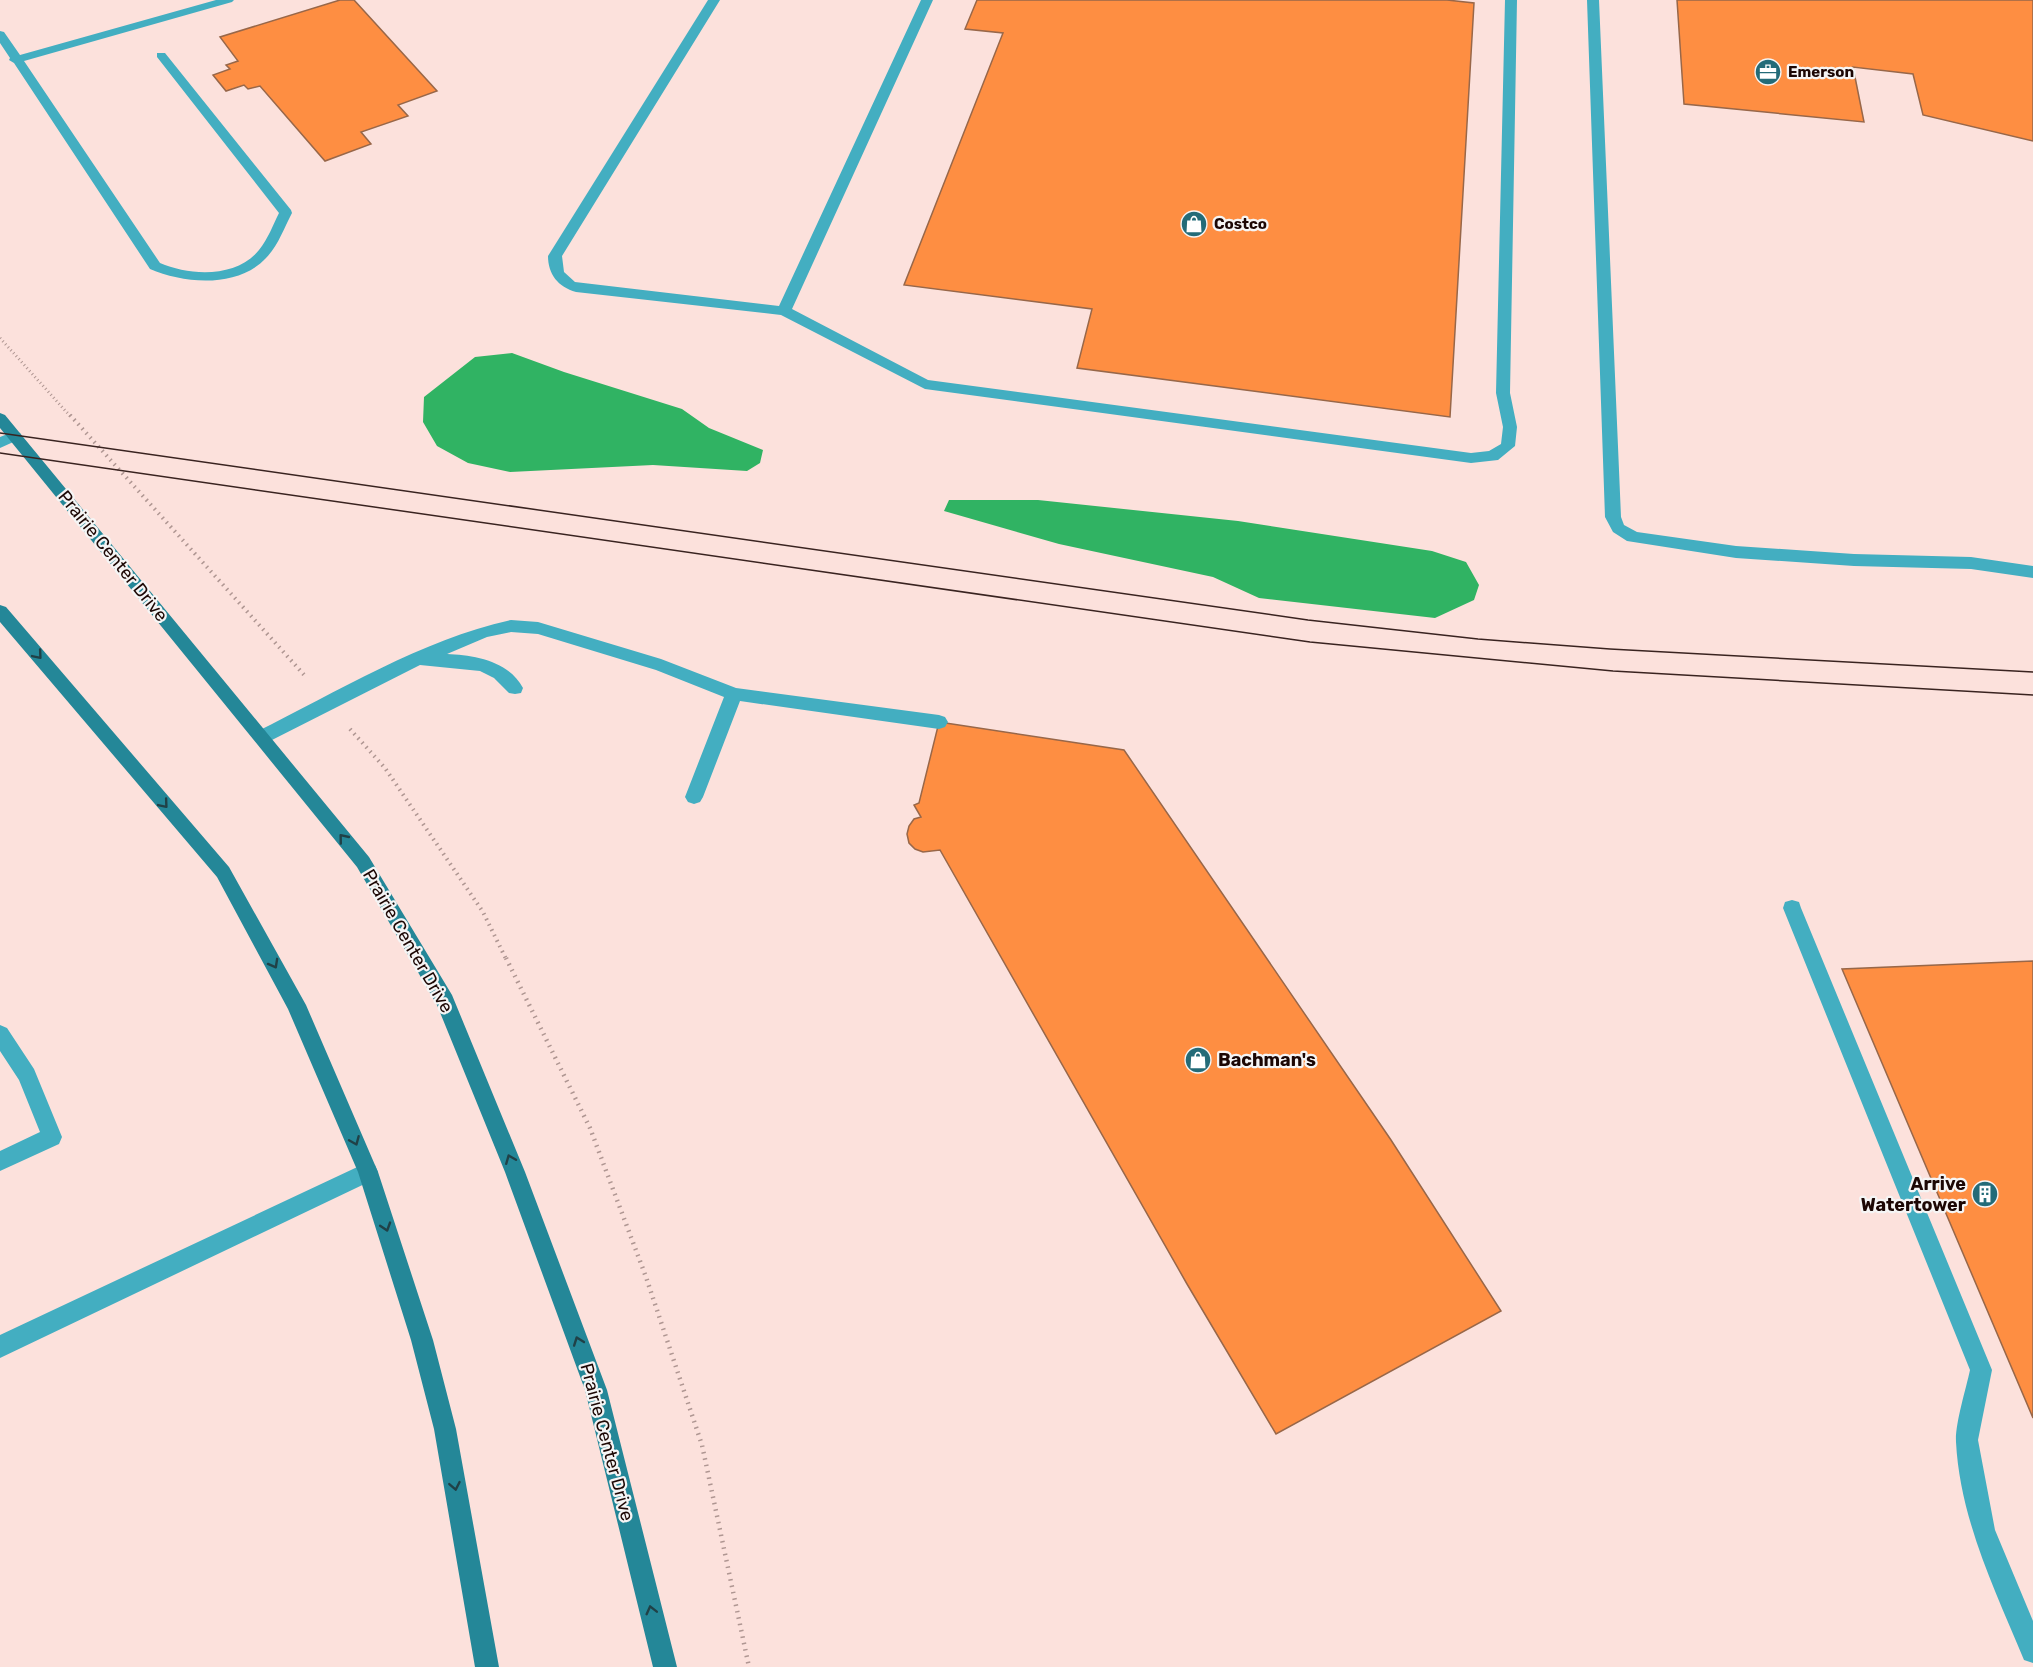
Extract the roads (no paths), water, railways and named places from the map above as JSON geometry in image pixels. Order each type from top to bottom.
[{"type":"main road","name":"Prairie Center Drive","points":[[0,418],[8,440],[262,737],[363,862],[445,1001],[515,1172],[596,1390],[665,1667]]},
{"type":"main road","points":[[0,611],[223,872],[296,1005],[368,1172],[422,1340],[445,1429],[487,1667]]},
{"type":"lane","points":[[15,60],[228,0]]},
{"type":"lane","points":[[714,0],[555,256],[554,270],[561,281],[576,288],[784,311],[926,384],[1472,458],[1493,456],[1508,446],[1510,427],[1503,393],[1510,0]]},
{"type":"lane","points":[[784,311],[927,0]]},
{"type":"lane","points":[[1593,0],[1613,517],[1618,528],[1633,537],[1736,552],[1854,560],[1971,563],[2033,572]]},
{"type":"lane","points":[[1,37],[155,266],[164,271],[179,274],[207,276],[230,272],[261,256],[286,213],[161,55]]},
{"type":"lane","points":[[262,737],[418,659],[484,632],[512,626],[538,628],[661,665],[734,694],[939,722]]},
{"type":"lane","points":[[418,659],[463,661],[484,665],[500,674],[515,688]]},
{"type":"lane","points":[[693,797],[734,694]]},
{"type":"lane","points":[[1792,908],[1981,1370],[1967,1440],[1976,1500],[1983,1530],[2025,1612],[2033,1651]]},
{"type":"lane","points":[[0,1034],[27,1075],[52,1137],[0,1161]]},
{"type":"lane","points":[[0,1347],[368,1172]]},
{"type":"tram line","points":[[0,433],[1308,620],[1478,639],[1610,649],[2033,672]]},
{"type":"tram line","points":[[0,453],[1310,642],[1613,671],[2033,695]]},
{"type":"place","name":"Emerson","points":[[1768,72]]},
{"type":"place","name":"Costco","points":[[1194,224]]},
{"type":"place","name":"Bachman's","points":[[1198,1060]]},
{"type":"place","name":"Arrive Watertower","points":[[1985,1194]]}]
